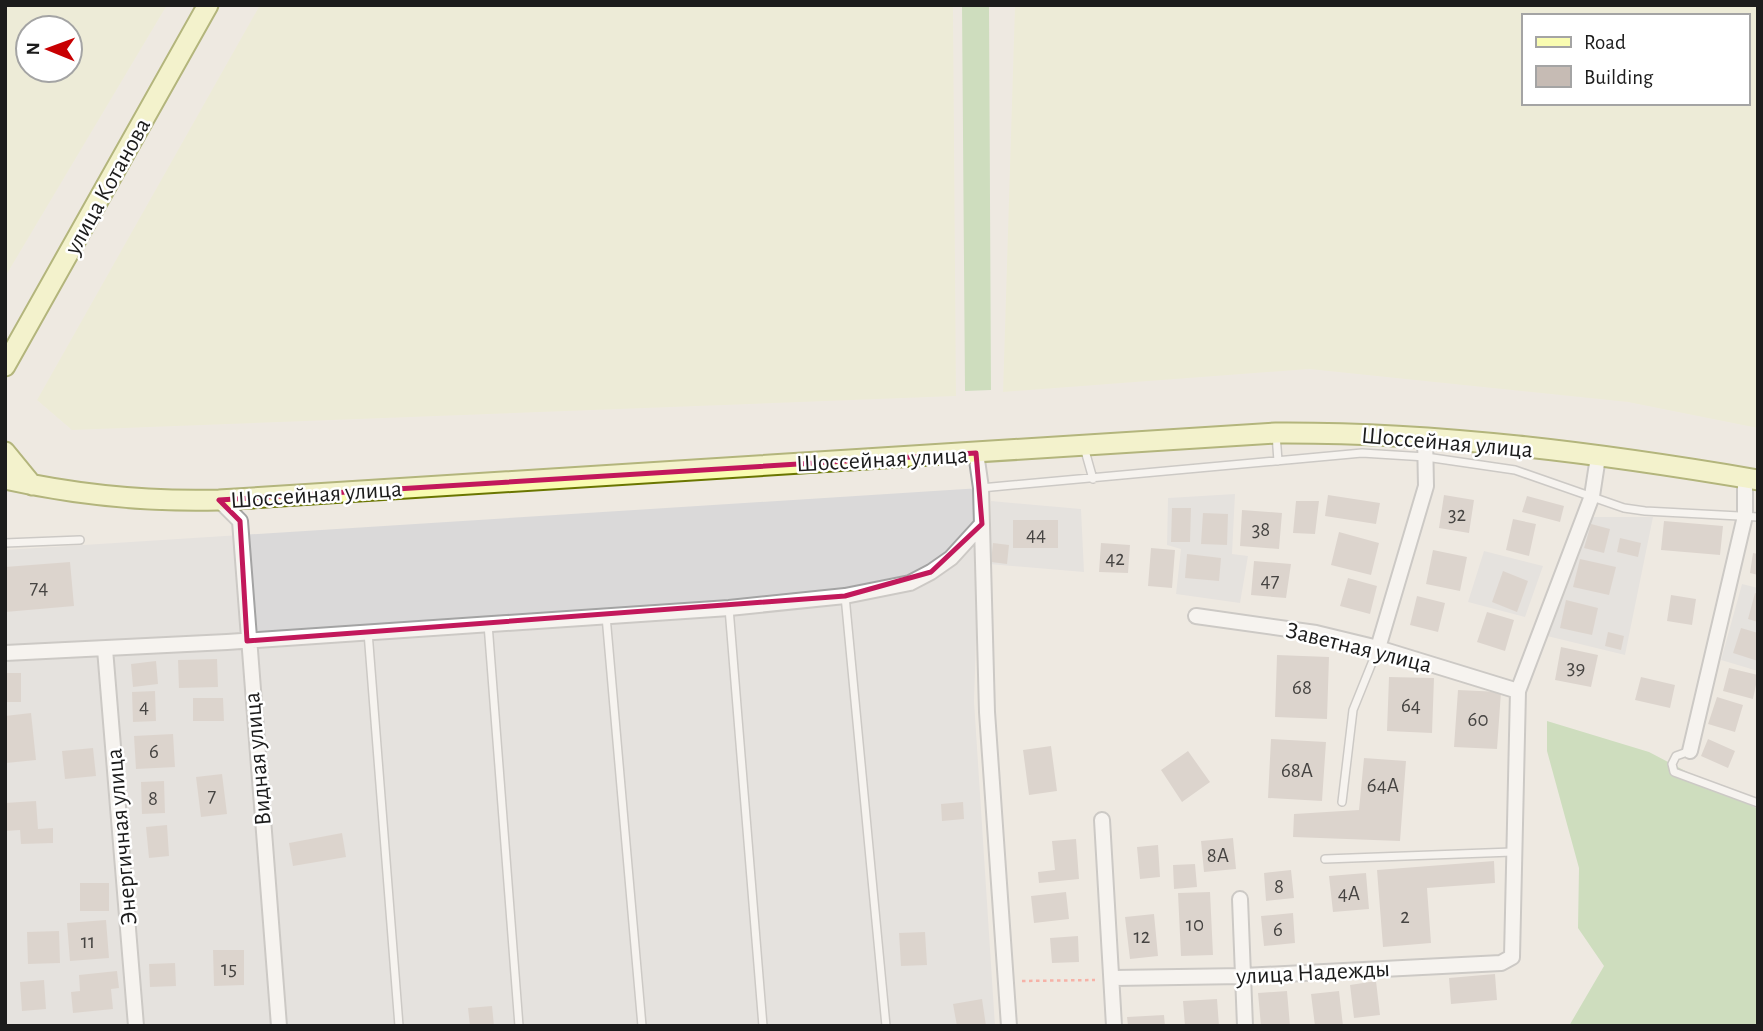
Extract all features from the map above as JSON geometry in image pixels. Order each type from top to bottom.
[{"type":"street","name":"улица Котанова","points":[[5,366],[208,5]]},
{"type":"street","name":"Шоссейная улица","points":[[5,479],[110,498],[161,502],[219,500],[1276,433],[1425,436],[1751,479]]},
{"type":"street","points":[[1378,648],[1426,486],[1425,436]]},
{"type":"street","points":[[5,452],[32,485]]},
{"type":"street","points":[[976,453],[981,488],[987,712],[1009,1026]]},
{"type":"street","points":[[1512,852],[1518,691],[1592,496],[1598,457]]},
{"type":"street","points":[[1690,751],[1751,516],[1751,479]]},
{"type":"street","name":"Видная улица","points":[[219,500],[240,521],[247,640],[279,1026]]},
{"type":"street","points":[[5,653],[105,649],[729,608],[845,596],[909,583],[931,572],[951,558],[982,524]]},
{"type":"street","name":"Заветная улица","points":[[1196,616],[1307,631],[1378,648],[1518,691]]},
{"type":"street","name":"Энергичная улица","points":[[105,649],[136,1026]]},
{"type":"street","points":[[1102,820],[1114,978],[1114,1026]]},
{"type":"street","name":"улица Надежды","points":[[1114,978],[1243,976],[1502,963],[1512,957],[1512,852]]},
{"type":"street","points":[[1240,899],[1245,1026]]},
{"type":"lane","points":[[1276,433],[1278,461]]},
{"type":"lane","points":[[1084,446],[1093,479]]},
{"type":"lane","points":[[981,488],[1362,453],[1426,457],[1515,470],[1645,511],[1751,516]]},
{"type":"lane","points":[[5,543],[80,540]]},
{"type":"lane","points":[[845,596],[886,1026]]},
{"type":"lane","points":[[729,608],[763,1026]]},
{"type":"lane","points":[[606,616],[642,1026]]},
{"type":"lane","points":[[488,624],[519,1026]]},
{"type":"lane","points":[[368,631],[399,1026]]},
{"type":"lane","points":[[1342,802],[1353,710],[1378,648]]},
{"type":"lane","points":[[1690,751],[1676,756],[1672,764],[1674,772],[1758,803]]},
{"type":"lane","points":[[1325,859],[1512,852]]},
{"type":"path","points":[[1004,981],[1114,978]]},
{"type":"highlighted area","points":[[976,453],[982,524],[931,572],[845,596],[247,641],[240,521],[219,500]]},
{"type":"shaded area","points":[[981,488],[974,701],[995,1026],[5,1026],[5,550]]},
{"type":"shaded area","points":[[1235,494],[1232,554],[1248,556],[1240,603],[1176,594],[1181,549],[1167,545],[1168,498]]},
{"type":"shaded area","points":[[991,501],[1081,509],[1084,572],[989,564]]},
{"type":"shaded area","points":[[1583,517],[1653,517],[1625,655],[1543,635]]},
{"type":"shaded area","points":[[1484,551],[1543,566],[1525,617],[1468,602]]},
{"type":"shaded area","points":[[1742,584],[1758,588],[1758,671],[1721,660]]},
{"type":"green space","points":[[5,5],[167,5],[5,277]]},
{"type":"green space","points":[[260,5],[953,5],[956,396],[72,430],[37,400]]},
{"type":"green space","points":[[962,5],[989,5],[991,390],[965,391]]},
{"type":"green space","points":[[1015,5],[1758,5],[1758,428],[1628,402],[1309,369],[1003,392]]},
{"type":"green space","points":[[1547,721],[1649,752],[1758,809],[1758,1026],[1569,1026],[1604,966],[1578,928],[1579,868],[1547,751]]},
{"type":"building","points":[[1328,495],[1380,503],[1376,524],[1325,516]]},
{"type":"building","points":[[1444,495],[1474,500],[1469,533],[1439,528]]},
{"type":"building","points":[[1527,496],[1564,506],[1560,522],[1522,512]]},
{"type":"building","points":[[1296,501],[1319,501],[1315,534],[1293,533]]},
{"type":"building","points":[[1172,508],[1191,508],[1190,542],[1171,542]]},
{"type":"building","points":[[1242,510],[1282,513],[1279,549],[1240,546]]},
{"type":"building","points":[[1203,513],[1228,514],[1227,545],[1201,544]]},
{"type":"building","points":[[1513,519],[1536,524],[1529,556],[1506,550]]},
{"type":"building","points":[[1013,520],[1058,520],[1058,548],[1013,548]]},
{"type":"building","points":[[1664,521],[1723,526],[1720,555],[1661,550]]},
{"type":"building","points":[[1591,524],[1610,529],[1604,553],[1584,548]]},
{"type":"building","points":[[1339,532],[1379,543],[1371,575],[1331,565]]},
{"type":"building","points":[[1620,538],[1641,543],[1638,557],[1617,552]]},
{"type":"building","points":[[993,543],[1009,545],[1007,564],[991,562]]},
{"type":"building","points":[[1101,543],[1130,545],[1128,573],[1099,572]]},
{"type":"building","points":[[1151,548],[1175,550],[1172,588],[1148,586]]},
{"type":"building","points":[[1433,550],[1467,557],[1460,591],[1426,584]]},
{"type":"building","points":[[1753,553],[1758,554],[1758,575],[1750,573]]},
{"type":"building","points":[[1187,554],[1221,558],[1219,581],[1185,578]]},
{"type":"building","points":[[1580,559],[1616,567],[1609,595],[1573,587]]},
{"type":"building","points":[[1254,561],[1291,564],[1286,598],[1251,595]]},
{"type":"building","points":[[70,562],[74,606],[5,612],[5,567]]},
{"type":"building","points":[[1503,571],[1528,581],[1517,612],[1492,602]]},
{"type":"building","points":[[1348,578],[1377,586],[1370,614],[1340,606]]},
{"type":"building","points":[[1755,593],[1758,594],[1758,622],[1748,619]]},
{"type":"building","points":[[1671,595],[1696,599],[1692,625],[1667,621]]},
{"type":"building","points":[[1417,596],[1445,603],[1438,632],[1410,625]]},
{"type":"building","points":[[1566,600],[1598,608],[1592,635],[1560,628]]},
{"type":"building","points":[[1487,612],[1514,620],[1505,651],[1477,642]]},
{"type":"building","points":[[1741,628],[1758,633],[1758,661],[1733,653]]},
{"type":"building","points":[[1608,632],[1624,636],[1621,650],[1605,646]]},
{"type":"building","points":[[1561,647],[1598,655],[1591,687],[1555,680]]},
{"type":"building","points":[[1277,655],[1329,657],[1327,719],[1275,717]]},
{"type":"building","points":[[217,659],[218,687],[179,688],[178,660]]},
{"type":"building","points":[[156,661],[158,684],[133,687],[131,664]]},
{"type":"building","points":[[1729,668],[1758,675],[1753,699],[1723,691]]},
{"type":"building","points":[[5,673],[21,673],[21,702],[5,702]]},
{"type":"building","points":[[1389,677],[1434,678],[1432,733],[1387,731]]},
{"type":"building","points":[[1641,677],[1675,685],[1670,708],[1635,700]]},
{"type":"building","points":[[1458,690],[1501,692],[1497,749],[1454,747]]},
{"type":"building","points":[[155,691],[156,721],[133,722],[132,692]]},
{"type":"building","points":[[1717,697],[1743,705],[1735,732],[1708,724]]},
{"type":"building","points":[[193,698],[223,698],[224,721],[193,721]]},
{"type":"building","points":[[31,713],[36,760],[6,763],[5,716]]},
{"type":"building","points":[[173,734],[175,767],[136,769],[134,736]]},
{"type":"building","points":[[1271,739],[1326,742],[1322,801],[1268,798]]},
{"type":"building","points":[[1708,739],[1735,751],[1728,768],[1701,756]]},
{"type":"building","points":[[1051,746],[1057,791],[1029,795],[1023,750]]},
{"type":"building","points":[[93,748],[96,776],[65,779],[62,751]]},
{"type":"building","points":[[1188,751],[1210,782],[1182,802],[1161,770]]},
{"type":"building","points":[[1364,758],[1406,761],[1400,841],[1293,837],[1294,814],[1359,810]]},
{"type":"building","points":[[222,774],[227,814],[201,817],[196,777]]},
{"type":"building","points":[[164,781],[165,813],[142,814],[141,782]]},
{"type":"building","points":[[36,801],[38,829],[53,828],[53,843],[21,844],[20,830],[5,831],[5,803]]},
{"type":"building","points":[[963,802],[964,819],[942,821],[941,804]]},
{"type":"building","points":[[167,825],[169,856],[149,858],[146,827]]},
{"type":"building","points":[[342,833],[346,857],[293,866],[289,843]]},
{"type":"building","points":[[1233,838],[1236,869],[1204,872],[1201,841]]},
{"type":"building","points":[[1076,839],[1079,879],[1039,883],[1038,872],[1055,870],[1052,841]]},
{"type":"building","points":[[1158,845],[1160,877],[1140,879],[1137,847]]},
{"type":"building","points":[[1494,861],[1495,883],[1427,888],[1431,943],[1383,947],[1377,870]]},
{"type":"building","points":[[1195,864],[1197,887],[1174,889],[1173,865]]},
{"type":"building","points":[[1291,870],[1294,898],[1266,901],[1264,873]]},
{"type":"building","points":[[1366,873],[1369,909],[1333,912],[1329,876]]},
{"type":"building","points":[[80,883],[109,883],[109,911],[80,911]]},
{"type":"building","points":[[1066,892],[1069,919],[1034,923],[1031,896]]},
{"type":"building","points":[[1210,892],[1213,955],[1181,956],[1178,893]]},
{"type":"building","points":[[1293,913],[1295,943],[1264,946],[1261,916]]},
{"type":"building","points":[[1154,914],[1158,956],[1130,959],[1125,917]]},
{"type":"building","points":[[106,920],[109,958],[70,961],[67,923]]},
{"type":"building","points":[[59,931],[60,963],[28,964],[27,932]]},
{"type":"building","points":[[925,932],[927,965],[901,966],[899,933]]},
{"type":"building","points":[[1078,936],[1079,962],[1052,963],[1050,938]]},
{"type":"building","points":[[213,950],[244,950],[244,985],[214,986]]},
{"type":"building","points":[[175,963],[176,986],[150,987],[149,964]]},
{"type":"building","points":[[117,971],[119,988],[111,989],[113,1009],[73,1013],[71,992],[80,991],[79,975]]},
{"type":"building","points":[[1495,974],[1497,1000],[1451,1004],[1449,978]]},
{"type":"building","points":[[44,980],[46,1009],[22,1011],[20,982]]},
{"type":"building","points":[[1376,981],[1380,1015],[1354,1018],[1350,985]]},
{"type":"building","points":[[1287,991],[1290,1026],[1261,1026],[1258,993]]},
{"type":"building","points":[[1339,991],[1343,1026],[1315,1026],[1311,994]]},
{"type":"building","points":[[982,999],[986,1026],[957,1026],[953,1004]]},
{"type":"building","points":[[1217,999],[1219,1026],[1185,1026],[1183,1001]]},
{"type":"building","points":[[492,1006],[494,1026],[470,1026],[468,1008]]},
{"type":"building","points":[[1164,1015],[1165,1026],[1128,1026],[1127,1017]]}]
